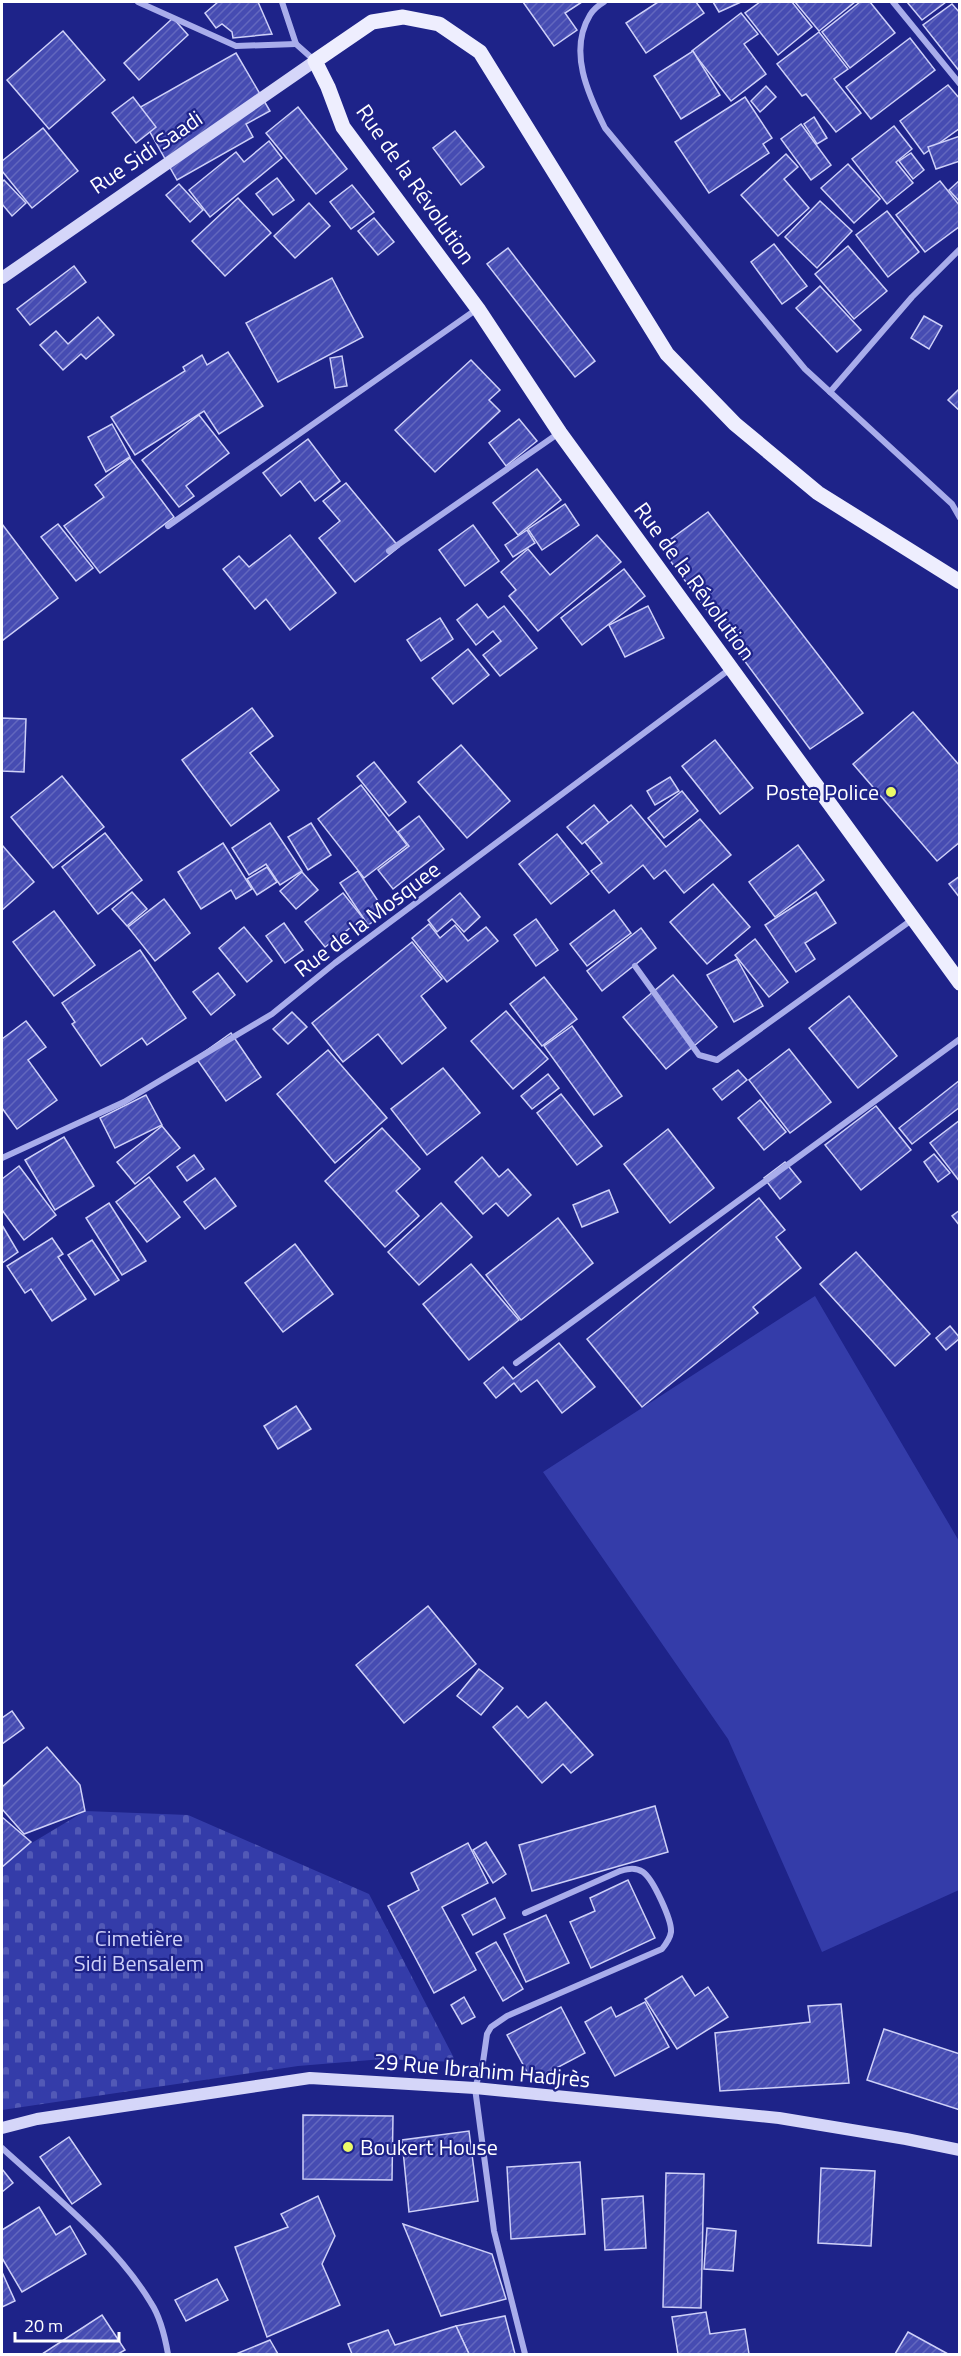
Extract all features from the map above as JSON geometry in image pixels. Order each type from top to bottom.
[{"type":"main road","points":[[315,61],[372,22],[403,17],[439,24],[480,52],[667,354],[735,424],[818,493],[960,582]]},
{"type":"main road","name":"Rue Sidi Saadi","points":[[2,278],[315,61]]},
{"type":"main road","name":"Rue de la Révolution","points":[[315,61],[328,87],[343,127],[478,309],[560,433],[960,983]]},
{"type":"main road","name":"29 Rue Ibrahim Hadjrès","points":[[2,2128],[37,2119],[310,2078],[475,2088],[779,2118],[960,2150]]},
{"type":"street","points":[[138,2],[236,46],[296,44]]},
{"type":"street","points":[[282,2],[296,44],[315,61]]},
{"type":"street","points":[[604,2],[590,14],[581,40],[582,69],[587,88],[605,128],[805,369],[952,504],[960,518]]},
{"type":"street","points":[[893,2],[960,84]]},
{"type":"street","points":[[830,392],[912,297],[960,249]]},
{"type":"street","points":[[168,526],[478,309]]},
{"type":"street","points":[[389,551],[560,433]]},
{"type":"street","name":"Rue de la Mosquee","points":[[2,1158],[124,1102],[272,1014],[335,963],[731,669]]},
{"type":"street","points":[[635,966],[699,1055],[717,1060],[913,919]]},
{"type":"street","points":[[516,1363],[960,1039]]},
{"type":"street","points":[[525,1913],[620,1871],[633,1869],[645,1873],[649,1878],[669,1918],[671,1931],[670,1938],[662,1948],[507,2016],[496,2023],[487,2034],[483,2062],[475,2088],[494,2231],[525,2355]]},
{"type":"street","points":[[2,2148],[100,2240],[134,2277],[152,2304],[165,2335],[168,2355]]},
{"type":"green space","points":[[815,1296],[959,1541],[959,1890],[822,1952],[728,1739],[543,1472]]},
{"type":"green space","name":"Cimetière Sidi Bensalem","points":[[85,1811],[188,1815],[369,1894],[456,2062],[383,2059],[298,2066],[2,2110],[2,1866],[20,1850]]},
{"type":"building","points":[[218,2],[258,2],[272,34],[233,38],[232,32],[222,24],[216,28],[205,13]]},
{"type":"building","points":[[523,2],[582,2],[565,13],[577,30],[554,46]]},
{"type":"building","points":[[658,2],[696,2],[704,13],[646,53],[626,23]]},
{"type":"building","points":[[713,2],[741,2],[719,12]]},
{"type":"building","points":[[760,2],[792,2],[812,27],[778,55],[745,13]]},
{"type":"building","points":[[795,2],[855,2],[819,31]]},
{"type":"building","points":[[860,2],[870,2],[895,33],[850,68],[822,32]]},
{"type":"building","points":[[907,2],[946,2],[922,20]]},
{"type":"building","points":[[952,4],[960,13],[960,72],[923,25]]},
{"type":"building","points":[[741,13],[758,34],[744,44],[766,74],[731,101],[692,51]]},
{"type":"building","points":[[173,18],[188,35],[139,80],[124,63]]},
{"type":"building","points":[[63,31],[105,80],[49,129],[7,80]]},
{"type":"building","points":[[819,32],[848,69],[834,79],[861,113],[836,132],[806,94],[802,96],[777,64]]},
{"type":"building","points":[[910,38],[935,70],[871,119],[846,87]]},
{"type":"building","points":[[693,51],[720,95],[681,119],[654,76]]},
{"type":"building","points":[[236,53],[270,111],[246,124],[253,137],[177,180],[137,109]]},
{"type":"building","points":[[948,85],[960,99],[960,128],[924,154],[900,121]]},
{"type":"building","points":[[766,86],[776,97],[760,112],[751,101]]},
{"type":"building","points":[[133,97],[156,127],[136,143],[112,113]]},
{"type":"building","points":[[745,97],[772,138],[763,144],[769,153],[709,193],[675,142]]},
{"type":"building","points":[[298,107],[347,169],[316,194],[266,133]]},
{"type":"building","points":[[814,117],[827,138],[817,144],[804,124]]},
{"type":"building","points":[[801,124],[831,165],[811,180],[781,139]]},
{"type":"building","points":[[894,126],[912,149],[896,162],[913,183],[887,204],[852,159]]},
{"type":"building","points":[[43,128],[78,171],[32,208],[2,171],[2,161]]},
{"type":"building","points":[[455,131],[484,167],[461,185],[433,148]]},
{"type":"building","points":[[960,136],[960,161],[936,169],[928,147]]},
{"type":"building","points":[[269,141],[282,158],[210,217],[189,190],[236,152],[244,162]]},
{"type":"building","points":[[911,153],[924,170],[913,179],[899,161]]},
{"type":"building","points":[[786,154],[798,167],[784,179],[809,208],[778,236],[741,195]]},
{"type":"building","points":[[848,164],[880,199],[854,223],[821,188]]},
{"type":"building","points":[[277,178],[294,200],[273,215],[256,194]]},
{"type":"building","points":[[4,180],[26,203],[12,216],[2,204],[2,182]]},
{"type":"building","points":[[960,180],[960,202],[949,190]]},
{"type":"building","points":[[940,181],[960,206],[960,226],[925,252],[896,215]]},
{"type":"building","points":[[179,184],[203,210],[190,222],[166,195]]},
{"type":"building","points":[[352,185],[374,212],[351,229],[330,202]]},
{"type":"building","points":[[238,198],[271,233],[225,276],[192,241]]},
{"type":"building","points":[[820,201],[852,231],[817,268],[785,237]]},
{"type":"building","points":[[309,203],[330,226],[295,258],[274,236]]},
{"type":"building","points":[[887,211],[919,252],[888,277],[856,235]]},
{"type":"building","points":[[374,218],[394,242],[378,255],[358,231]]},
{"type":"building","points":[[774,244],[807,286],[782,304],[751,262]]},
{"type":"building","points":[[848,246],[887,291],[854,319],[815,274]]},
{"type":"building","points":[[508,248],[595,361],[575,377],[487,264]]},
{"type":"building","points":[[74,266],[86,282],[30,325],[17,309]]},
{"type":"building","points":[[332,278],[363,337],[278,382],[246,323]]},
{"type":"building","points":[[820,286],[861,330],[837,352],[796,308]]},
{"type":"building","points":[[924,316],[942,326],[929,349],[911,338]]},
{"type":"building","points":[[98,317],[114,335],[86,359],[81,354],[63,370],[40,345],[56,331],[68,344]]},
{"type":"building","points":[[228,352],[263,406],[219,434],[204,411],[135,455],[111,417],[185,371],[183,367],[202,355],[207,365]]},
{"type":"building","points":[[342,356],[347,386],[335,388],[330,358]]},
{"type":"building","points":[[471,360],[500,390],[489,400],[500,411],[435,472],[395,430]]},
{"type":"building","points":[[960,388],[960,411],[948,400]]},
{"type":"building","points":[[199,415],[229,453],[186,486],[194,496],[179,507],[142,460]]},
{"type":"building","points":[[519,419],[537,441],[506,466],[489,443]]},
{"type":"building","points":[[112,424],[130,457],[106,472],[88,437]]},
{"type":"building","points":[[308,439],[340,481],[315,501],[300,481],[281,496],[263,473]]},
{"type":"building","points":[[130,458],[174,517],[100,573],[64,526],[104,497],[95,485]]},
{"type":"building","points":[[537,469],[561,500],[518,535],[493,503]]},
{"type":"building","points":[[346,483],[399,547],[355,582],[319,538],[340,521],[323,501]]},
{"type":"building","points":[[565,504],[579,525],[542,550],[528,529]]},
{"type":"building","points":[[708,512],[863,713],[810,749],[660,547]]},
{"type":"building","points":[[2,524],[58,598],[3,640],[2,638]]},
{"type":"building","points":[[58,524],[93,568],[76,581],[41,537]]},
{"type":"building","points":[[473,525],[499,561],[465,586],[439,550]]},
{"type":"building","points":[[527,530],[535,543],[513,557],[505,545]]},
{"type":"building","points":[[290,535],[336,593],[290,630],[266,599],[255,609],[223,569],[239,556],[249,567]]},
{"type":"building","points":[[597,535],[621,562],[538,631],[509,596],[516,590],[501,572],[528,549],[550,575]]},
{"type":"building","points":[[624,569],[645,596],[582,645],[561,618]]},
{"type":"building","points":[[477,604],[488,618],[504,606],[537,648],[500,676],[483,655],[501,641],[493,631],[476,645],[457,620]]},
{"type":"building","points":[[648,606],[664,638],[625,657],[609,625]]},
{"type":"building","points":[[440,618],[453,639],[421,661],[407,640]]},
{"type":"building","points":[[468,649],[489,675],[453,704],[432,678]]},
{"type":"building","points":[[252,708],[273,736],[250,753],[279,790],[231,826],[182,760]]},
{"type":"building","points":[[913,712],[960,766],[960,842],[937,861],[853,764]]},
{"type":"building","points":[[2,718],[26,719],[24,772],[2,771]]},
{"type":"building","points":[[715,740],[753,788],[720,814],[682,766]]},
{"type":"building","points":[[461,745],[510,801],[467,838],[418,782]]},
{"type":"building","points":[[374,762],[406,802],[389,816],[357,776]]},
{"type":"building","points":[[62,776],[104,827],[53,868],[11,817]]},
{"type":"building","points":[[670,777],[679,791],[655,805],[647,791]]},
{"type":"building","points":[[361,785],[407,845],[364,878],[318,819]]},
{"type":"building","points":[[682,791],[698,811],[664,838],[648,818]]},
{"type":"building","points":[[594,805],[609,823],[582,844],[567,827]]},
{"type":"building","points":[[631,805],[666,847],[700,819],[731,855],[684,893],[665,870],[654,879],[643,865],[609,893],[591,871],[602,863],[585,842]]},
{"type":"building","points":[[419,816],[444,849],[393,889],[378,870],[409,846],[398,832]]},
{"type":"building","points":[[270,823],[302,871],[280,885],[266,864],[249,875],[232,848]]},
{"type":"building","points":[[311,823],[331,855],[308,870],[288,837]]},
{"type":"building","points":[[105,833],[142,880],[98,914],[62,867]]},
{"type":"building","points":[[557,834],[589,874],[551,904],[519,864]]},
{"type":"building","points":[[223,843],[252,889],[236,899],[231,890],[201,909],[178,872]]},
{"type":"building","points":[[2,845],[34,882],[2,910]]},
{"type":"building","points":[[798,845],[824,880],[775,917],[749,882]]},
{"type":"building","points":[[267,867],[277,882],[257,895],[247,879]]},
{"type":"building","points":[[358,871],[386,913],[368,925],[340,883]]},
{"type":"building","points":[[302,872],[318,890],[296,909],[280,891]]},
{"type":"building","points":[[960,876],[960,898],[949,884]]},
{"type":"building","points":[[713,884],[750,927],[707,964],[670,922]]},
{"type":"building","points":[[132,892],[147,909],[127,926],[112,909]]},
{"type":"building","points":[[816,892],[836,923],[805,943],[815,959],[796,972],[765,925]]},
{"type":"building","points":[[343,893],[363,918],[325,947],[305,922]]},
{"type":"building","points":[[460,893],[480,917],[464,932],[452,919],[437,932],[428,920]]},
{"type":"building","points":[[164,899],[190,933],[155,961],[128,927]]},
{"type":"building","points":[[614,910],[631,933],[587,966],[570,944]]},
{"type":"building","points":[[54,911],[95,965],[54,996],[13,942]]},
{"type":"building","points":[[536,919],[558,950],[536,966],[514,935]]},
{"type":"building","points":[[284,923],[303,950],[285,963],[266,936]]},
{"type":"building","points":[[429,924],[440,938],[455,925],[468,941],[486,927],[498,941],[447,982],[412,938]]},
{"type":"building","points":[[244,927],[272,961],[247,982],[219,948]]},
{"type":"building","points":[[641,928],[656,948],[602,991],[587,971]]},
{"type":"building","points":[[755,939],[788,982],[769,997],[735,955]]},
{"type":"building","points":[[412,942],[442,979],[421,996],[446,1028],[402,1064],[378,1034],[343,1062],[312,1023]]},
{"type":"building","points":[[140,950],[186,1018],[147,1045],[142,1038],[101,1066],[72,1024],[75,1022],[62,1003]]},
{"type":"building","points":[[737,959],[763,1006],[734,1022],[707,975]]},
{"type":"building","points":[[218,973],[235,995],[211,1015],[193,992]]},
{"type":"building","points":[[673,975],[717,1027],[666,1069],[623,1017]]},
{"type":"building","points":[[544,977],[577,1019],[542,1046],[510,1004]]},
{"type":"building","points":[[849,996],[897,1056],[858,1088],[809,1028]]},
{"type":"building","points":[[506,1011],[548,1059],[513,1089],[471,1041]]},
{"type":"building","points":[[292,1012],[307,1027],[288,1044],[273,1029]]},
{"type":"building","points":[[26,1021],[46,1047],[28,1060],[57,1100],[17,1129],[2,1108],[2,1039]]},
{"type":"building","points":[[572,1026],[622,1096],[594,1115],[544,1046]]},
{"type":"building","points":[[231,1033],[261,1077],[226,1101],[196,1058]]},
{"type":"building","points":[[789,1049],[831,1102],[790,1133],[749,1080]]},
{"type":"building","points":[[328,1050],[387,1118],[335,1163],[277,1094]]},
{"type":"building","points":[[443,1068],[480,1113],[427,1155],[391,1109]]},
{"type":"building","points":[[738,1070],[747,1080],[722,1100],[713,1089]]},
{"type":"building","points":[[548,1074],[559,1088],[532,1109],[521,1096]]},
{"type":"building","points":[[960,1080],[960,1107],[912,1144],[899,1128]]},
{"type":"building","points":[[561,1094],[602,1146],[577,1165],[537,1113]]},
{"type":"building","points":[[146,1095],[162,1125],[115,1148],[100,1118]]},
{"type":"building","points":[[760,1100],[786,1132],[764,1150],[738,1118]]},
{"type":"building","points":[[876,1106],[911,1150],[861,1190],[825,1145]]},
{"type":"building","points":[[960,1120],[960,1182],[930,1143]]},
{"type":"building","points":[[162,1126],[180,1148],[135,1184],[117,1162]]},
{"type":"building","points":[[382,1128],[420,1169],[396,1191],[419,1216],[385,1247],[325,1181]]},
{"type":"building","points":[[668,1129],[714,1188],[670,1223],[624,1164]]},
{"type":"building","points":[[64,1137],[94,1186],[55,1210],[25,1160]]},
{"type":"building","points":[[934,1154],[950,1173],[938,1182],[924,1162]]},
{"type":"building","points":[[194,1155],[204,1169],[187,1181],[177,1167]]},
{"type":"building","points":[[482,1157],[499,1177],[508,1169],[531,1195],[508,1216],[496,1203],[483,1214],[455,1182]]},
{"type":"building","points":[[785,1162],[801,1182],[780,1199],[764,1178]]},
{"type":"building","points":[[19,1166],[56,1215],[24,1240],[2,1210],[2,1179]]},
{"type":"building","points":[[149,1177],[180,1217],[147,1242],[116,1202]]},
{"type":"building","points":[[215,1178],[236,1206],[205,1229],[184,1202]]},
{"type":"building","points":[[609,1190],[618,1212],[582,1227],[573,1205]]},
{"type":"building","points":[[759,1198],[785,1230],[776,1237],[801,1268],[753,1307],[758,1313],[642,1407],[587,1339]]},
{"type":"building","points":[[109,1203],[146,1261],[122,1275],[86,1218]]},
{"type":"building","points":[[441,1203],[472,1237],[419,1285],[388,1252]]},
{"type":"building","points":[[960,1210],[960,1226],[952,1216]]},
{"type":"building","points":[[558,1218],[593,1263],[521,1320],[486,1275]]},
{"type":"building","points":[[2,1225],[18,1252],[2,1263]]},
{"type":"building","points":[[52,1238],[63,1254],[58,1257],[86,1299],[52,1321],[31,1289],[25,1293],[7,1266]]},
{"type":"building","points":[[92,1240],[119,1280],[95,1295],[68,1255]]},
{"type":"building","points":[[295,1244],[333,1294],[283,1332],[245,1283]]},
{"type":"building","points":[[856,1252],[930,1334],[895,1366],[820,1284]]},
{"type":"building","points":[[471,1264],[519,1320],[469,1360],[423,1304]]},
{"type":"building","points":[[950,1326],[960,1338],[946,1350],[936,1338]]},
{"type":"building","points":[[559,1343],[595,1387],[562,1413],[537,1380],[521,1392],[514,1383],[496,1398],[484,1383],[503,1367],[513,1379]]},
{"type":"building","points":[[296,1406],[311,1429],[278,1449],[264,1426]]},
{"type":"building","points":[[428,1606],[476,1664],[404,1723],[356,1665]]},
{"type":"building","points":[[479,1669],[503,1688],[481,1715],[457,1696]]},
{"type":"building","points":[[546,1702],[593,1755],[571,1773],[563,1764],[542,1783],[493,1727],[517,1706],[528,1718]]},
{"type":"building","points":[[12,1711],[24,1728],[2,1744],[2,1718]]},
{"type":"building","points":[[47,1747],[80,1785],[85,1811],[24,1834],[2,1809],[2,1787]]},
{"type":"building","points":[[655,1806],[668,1852],[532,1891],[519,1845]]},
{"type":"building","points":[[2,1817],[31,1842],[2,1867]]},
{"type":"building","points":[[486,1842],[506,1874],[493,1883],[473,1850]]},
{"type":"building","points":[[468,1843],[488,1883],[442,1907],[476,1970],[434,1993],[388,1906],[419,1890],[411,1873]]},
{"type":"building","points":[[628,1880],[655,1938],[591,1968],[570,1922],[595,1911],[590,1898]]},
{"type":"building","points":[[495,1898],[505,1918],[473,1935],[462,1915]]},
{"type":"building","points":[[546,1915],[569,1963],[526,1982],[504,1934]]},
{"type":"building","points":[[496,1942],[523,1989],[503,2001],[476,1953]]},
{"type":"building","points":[[682,1976],[695,1996],[708,1987],[728,2017],[677,2049],[645,1999]]},
{"type":"building","points":[[464,1997],[475,2017],[462,2024],[451,2005]]},
{"type":"building","points":[[645,2002],[669,2047],[615,2076],[585,2022],[611,2007],[616,2017]]},
{"type":"building","points":[[841,2004],[849,2083],[720,2091],[715,2033],[810,2022],[808,2006]]},
{"type":"building","points":[[561,2007],[585,2053],[532,2081],[507,2035]]},
{"type":"building","points":[[884,2029],[960,2054],[960,2110],[867,2080]]},
{"type":"building","name":"Boukert House","points":[[303,2115],[393,2116],[392,2180],[303,2179]]},
{"type":"building","points":[[469,2131],[478,2201],[409,2212],[402,2140]]},
{"type":"building","points":[[69,2137],[101,2184],[72,2204],[40,2157]]},
{"type":"building","points":[[580,2162],[585,2234],[511,2239],[507,2167]]},
{"type":"building","points":[[821,2168],[875,2171],[871,2246],[818,2243]]},
{"type":"building","points":[[2,2169],[13,2183],[2,2192]]},
{"type":"building","points":[[666,2173],[704,2174],[701,2308],[663,2307]]},
{"type":"building","points":[[318,2196],[335,2236],[322,2264],[340,2305],[267,2337],[235,2247],[288,2227],[281,2214]]},
{"type":"building","points":[[643,2196],[646,2248],[605,2250],[602,2199]]},
{"type":"building","points":[[39,2207],[56,2235],[70,2226],[86,2254],[22,2292],[2,2258],[2,2230]]},
{"type":"building","points":[[403,2224],[492,2254],[506,2299],[441,2316]]},
{"type":"building","points":[[707,2228],[736,2231],[733,2271],[704,2269]]},
{"type":"building","points":[[2,2272],[15,2301],[2,2307]]},
{"type":"building","points":[[217,2279],[228,2300],[186,2321],[175,2300]]},
{"type":"building","points":[[706,2312],[710,2334],[745,2329],[749,2354],[678,2354],[672,2317]]},
{"type":"building","points":[[102,2315],[125,2350],[118,2354],[42,2354]]},
{"type":"building","points":[[505,2316],[515,2354],[469,2354],[456,2326]]},
{"type":"building","points":[[456,2326],[469,2354],[352,2354],[348,2344],[388,2330],[395,2345]]},
{"type":"building","points":[[908,2332],[948,2354],[895,2354]]},
{"type":"building","points":[[270,2340],[278,2354],[236,2354]]},
{"type":"place","name":"Poste Police","points":[[891,792]]},
{"type":"place","name":"Boukert House","points":[[348,2147]]}]
